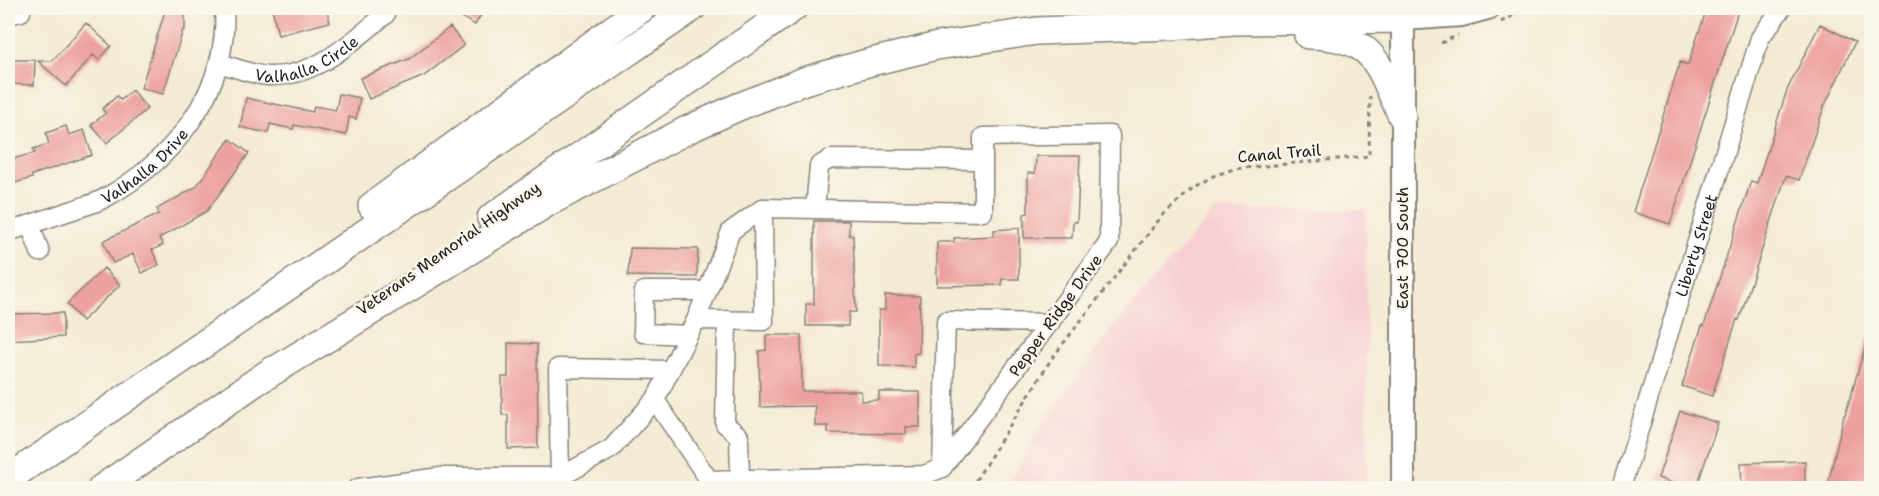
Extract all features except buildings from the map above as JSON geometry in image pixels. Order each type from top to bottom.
[{"type":"highway","points":[[297,279],[362,213],[642,8]]},
{"type":"highway","points":[[8,479],[692,8]]},
{"type":"highway","name":"Veterans Memorial Highway","points":[[102,489],[793,8]]},
{"type":"highway","points":[[260,380],[547,203],[687,130],[804,81],[867,63],[973,39],[1053,30],[1403,13]]},
{"type":"highway","points":[[1170,26],[1225,35],[1316,35],[1350,41],[1364,48],[1374,59],[1402,116]]},
{"type":"main road","points":[[1403,13],[1462,15],[1488,8]]},
{"type":"main road","name":"East 700 South","points":[[1403,13],[1403,489]]},
{"type":"street","name":"Valhalla Drive","points":[[8,232],[102,200],[152,166],[183,133],[204,101],[219,63],[225,17],[224,8]]},
{"type":"street","name":"Liberty Street","points":[[1621,489],[1760,38],[1782,8]]},
{"type":"street","name":"Valhalla Circle","points":[[219,63],[268,76],[305,71],[331,57],[385,15]]},
{"type":"street","name":"Pepper Ridge Drive","points":[[763,208],[983,212],[983,137],[1110,135],[1109,242],[942,468]]},
{"type":"street","points":[[815,209],[819,166],[830,159],[983,160]]},
{"type":"street","points":[[707,291],[644,291],[643,333],[727,320],[764,321],[763,208]]},
{"type":"street","points":[[358,489],[441,477],[560,477],[611,449],[655,400],[692,327],[731,231],[763,208]]},
{"type":"street","points":[[30,225],[40,252]]},
{"type":"street","points":[[727,320],[725,424],[740,436],[740,479]]},
{"type":"street","points":[[655,400],[709,480],[924,475],[942,468],[946,321],[1050,323]]},
{"type":"street","points":[[560,477],[558,368],[670,370]]},
{"type":"path","name":"Canal Trail","points":[[971,489],[1052,358],[1162,216],[1194,187],[1213,176],[1234,169],[1369,156],[1370,92]]},
{"type":"shaded area","points":[[1215,210],[1366,210],[1367,488],[1006,488],[1042,424],[1113,327]]}]
